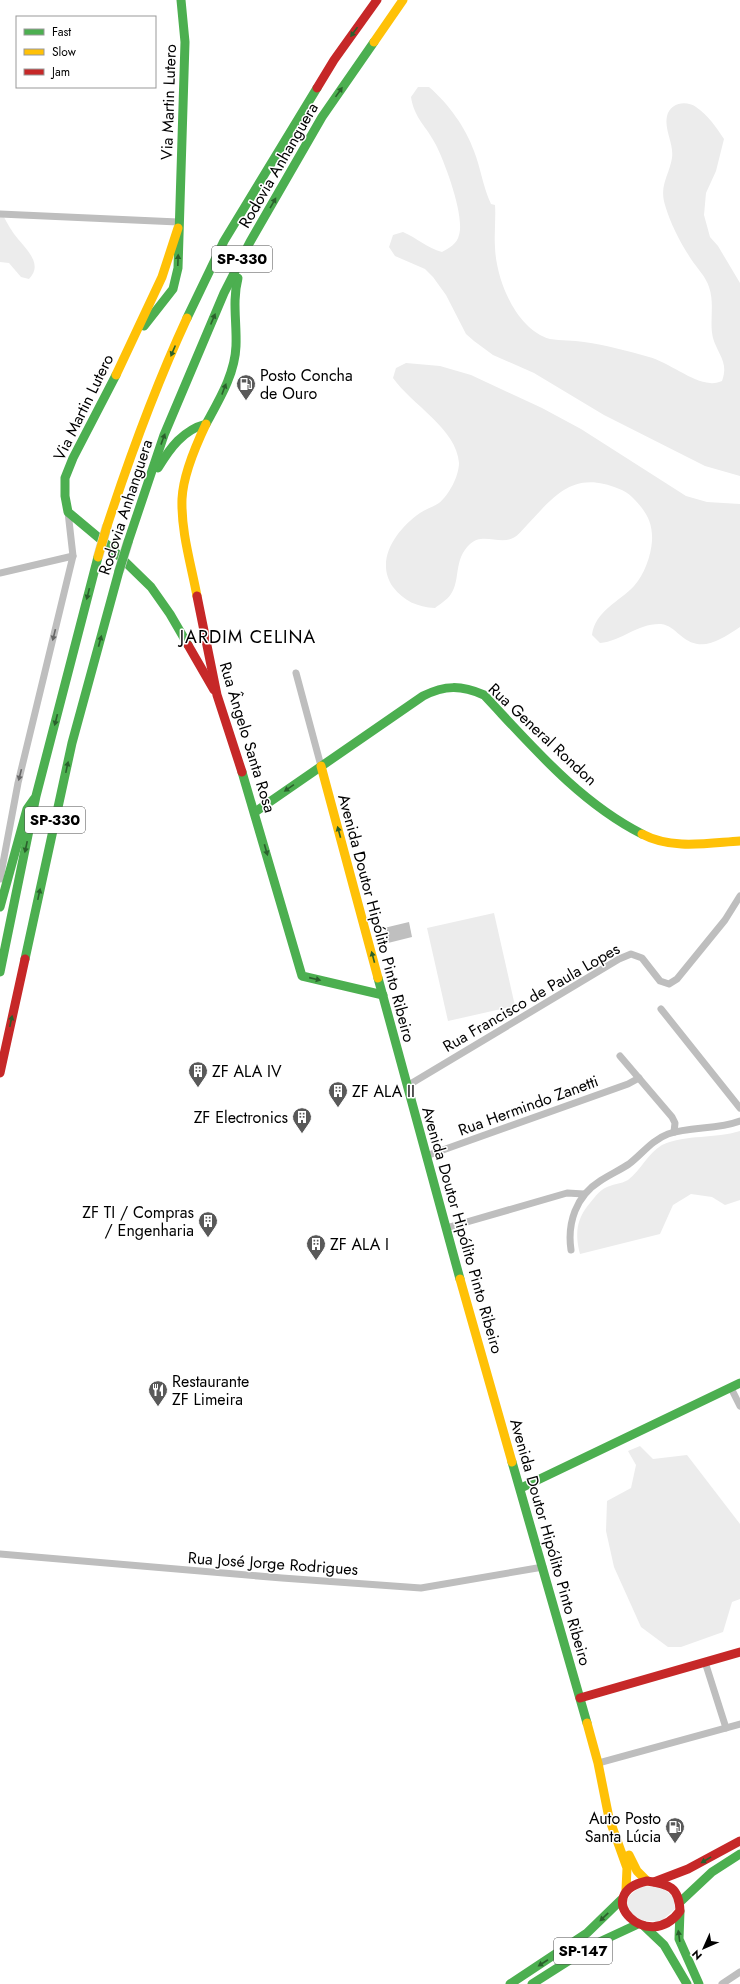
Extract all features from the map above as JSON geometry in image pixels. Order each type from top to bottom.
[{"type":"main road","name":"Via Martin Lutero","points":[[132,340],[174,286],[178,268],[178,225],[186,42],[181,0]]},
{"type":"main road","name":"Rodovia Anhanguera","points":[[0,972],[36,796],[98,557],[125,471],[173,350],[224,241],[334,60],[377,0]]},
{"type":"main road","name":"Rodovia Anhanguera","points":[[0,1073],[72,742],[119,570],[142,497],[164,435],[224,293],[250,242],[322,117],[403,0]]},
{"type":"main road","name":"Via Martin Lutero","points":[[68,512],[65,496],[65,478],[72,458],[161,280],[178,225]]},
{"type":"main road","name":"Rua Ângelo Santa Rosa","points":[[250,242],[235,286],[233,302],[236,346],[234,363],[220,398],[197,442],[184,486],[182,511],[185,538],[217,695],[255,812],[302,976],[383,995]]},
{"type":"main road","points":[[161,280],[165,288],[174,286]]},
{"type":"main road","points":[[142,497],[167,454],[175,444],[192,428],[206,424]]},
{"type":"main road","points":[[68,512],[111,548],[151,587],[170,614],[217,695]]},
{"type":"main road","name":"Rua General Rondon","points":[[255,812],[423,696],[438,688],[454,685],[470,688],[484,695],[556,771],[613,818],[648,838],[673,844],[740,841]]},
{"type":"main road","name":"Avenida Doutor Hipólito Pinto Ribeiro","points":[[321,766],[446,1228],[598,1763],[606,1795],[609,1818],[627,1868],[626,1890]]},
{"type":"main road","points":[[0,907],[27,809],[36,796]]},
{"type":"main road","points":[[521,1488],[740,1383]]},
{"type":"main road","points":[[580,1698],[740,1652]]},
{"type":"main road","name":"Avenida Doutor Hipólito Pinto Ribeiro","points":[[606,1795],[633,1864],[650,1881]]},
{"type":"main road","points":[[687,1984],[665,1944],[655,1934],[628,1919],[624,1914],[621,1900],[626,1890],[639,1882],[672,1877],[688,1870],[740,1841]]},
{"type":"main road","points":[[640,1925],[664,1926],[671,1923],[680,1907],[712,1872],[740,1854]]},
{"type":"main road","points":[[650,1881],[671,1886],[679,1896],[679,1939],[699,1984]]},
{"type":"main road","name":"SP-147","points":[[510,1984],[581,1938],[621,1900]]},
{"type":"main road","name":"SP-147","points":[[535,1983],[599,1941],[640,1925]]},
{"type":"street","points":[[0,214],[178,225]]},
{"type":"street","points":[[0,879],[18,783],[73,556],[68,512]]},
{"type":"street","points":[[0,573],[73,556]]},
{"type":"street","name":"Avenida Doutor Hipólito Pinto Ribeiro","points":[[296,673],[321,766]]},
{"type":"street","name":"Rua Francisco de Paula Lopes","points":[[407,1086],[618,958],[631,954],[642,958],[660,981],[669,984],[677,979],[725,920],[740,896]]},
{"type":"street","points":[[661,1009],[740,1108]]},
{"type":"street","points":[[620,1056],[672,1117],[675,1123],[674,1132]]},
{"type":"street","name":"Rua Hermindo Zanetti","points":[[426,1156],[628,1084],[639,1078]]},
{"type":"street","points":[[571,1250],[571,1221],[576,1207],[584,1194],[595,1184],[630,1163],[652,1142],[674,1132],[722,1126],[740,1121]]},
{"type":"street","points":[[446,1228],[567,1193],[584,1194]]},
{"type":"street","points":[[731,1388],[740,1406]]},
{"type":"street","name":"Rua José Jorge Rodrigues","points":[[0,1554],[274,1578],[421,1588],[543,1567]]},
{"type":"street","points":[[705,1662],[726,1728]]},
{"type":"street","points":[[598,1763],[740,1724]]},
{"type":"street","points":[[724,1983],[740,1972]]},
{"type":"shaded area","points":[[418,87],[429,87],[436,93],[456,116],[471,142],[488,198],[491,204],[495,205],[495,247],[499,274],[510,302],[527,325],[538,334],[550,339],[580,341],[609,346],[649,357],[703,382],[716,383],[722,381],[724,364],[713,338],[711,293],[706,280],[687,253],[680,240],[667,212],[663,198],[665,181],[672,158],[672,147],[666,121],[671,108],[683,103],[692,105],[700,110],[712,122],[724,139],[716,171],[706,193],[704,215],[710,237],[718,246],[740,283],[740,476],[705,466],[604,415],[534,373],[493,355],[466,334],[446,295],[433,277],[425,269],[395,256],[389,247],[393,235],[403,232],[442,252],[455,243],[459,235],[460,226],[457,203],[449,176],[436,145],[415,111],[411,97]]},
{"type":"shaded area","points":[[0,214],[3,215],[14,233],[30,253],[35,269],[29,279],[21,277],[9,263],[0,262]]},
{"type":"shaded area","points":[[406,363],[440,366],[471,375],[542,408],[581,429],[686,496],[707,502],[740,504],[740,627],[718,640],[710,643],[695,644],[688,641],[666,625],[653,624],[637,629],[608,642],[600,643],[592,635],[594,627],[603,613],[638,582],[650,553],[652,534],[650,522],[647,516],[637,502],[629,495],[622,490],[611,486],[591,482],[580,483],[560,492],[519,534],[513,538],[508,540],[480,539],[470,544],[461,556],[456,582],[451,594],[435,608],[417,605],[406,600],[393,587],[388,577],[386,566],[387,556],[396,536],[411,520],[443,500],[453,485],[459,468],[459,463],[456,451],[442,428],[401,388],[393,378],[396,368]]},
{"type":"shaded area","points":[[494,913],[515,1006],[448,1021],[427,928]]},
{"type":"shaded area","points":[[409,922],[412,937],[388,943],[384,928]]},
{"type":"shaded area","points":[[740,1131],[740,1200],[725,1205],[712,1197],[691,1194],[673,1205],[660,1234],[580,1254],[577,1240],[579,1221],[585,1209],[600,1191],[628,1180],[653,1152],[662,1145],[681,1139],[721,1135]]},
{"type":"shaded area","points":[[640,1446],[653,1459],[687,1455],[740,1524],[740,1599],[732,1602],[723,1632],[681,1647],[668,1647],[641,1627],[614,1567],[606,1531],[607,1501],[631,1488],[636,1465],[628,1451]]},
{"type":"shaded area","points":[[641,1886],[661,1887],[674,1897],[675,1909],[660,1922],[639,1920],[633,1917],[627,1903],[629,1896]]},
{"type":"traffic: fast","points":[[144,326],[173,289],[178,268],[185,42],[181,0]]},
{"type":"traffic: fast","points":[[128,542],[164,435],[224,293],[250,242],[322,117],[374,42]]},
{"type":"traffic: fast","points":[[187,318],[224,241],[317,88]]},
{"type":"traffic: fast","points":[[158,468],[172,447],[184,435],[206,424],[226,386],[233,367],[235,356],[235,295],[238,278]]},
{"type":"traffic: fast","points":[[116,375],[73,458],[65,478],[65,496],[68,512],[111,548],[151,587],[170,614],[188,645]]},
{"type":"traffic: fast","points":[[119,571],[128,542]]},
{"type":"traffic: fast","points":[[0,972],[36,796],[98,557]]},
{"type":"traffic: fast","points":[[25,959],[72,743],[119,571]]},
{"type":"traffic: fast","points":[[255,812],[423,696],[446,688],[460,688],[468,689],[484,695],[557,772],[597,806],[642,834]]},
{"type":"traffic: fast","points":[[242,772],[302,976],[383,995]]},
{"type":"traffic: fast","points":[[0,907],[27,809],[34,799]]},
{"type":"traffic: fast","points":[[378,978],[460,1279]]},
{"type":"traffic: fast","points":[[521,1488],[740,1383]]},
{"type":"traffic: fast","points":[[512,1462],[587,1723]]},
{"type":"traffic: fast","points":[[680,1902],[712,1872],[740,1854]]},
{"type":"traffic: fast","points":[[510,1984],[587,1933],[621,1900]]},
{"type":"traffic: fast","points":[[680,1911],[679,1939],[699,1984]]},
{"type":"traffic: fast","points":[[532,1984],[595,1944],[636,1925]]},
{"type":"traffic: fast","points":[[644,1926],[664,1945],[687,1984]]},
{"type":"traffic: slow","points":[[374,42],[403,0]]},
{"type":"traffic: slow","points":[[116,375],[162,277],[178,228]]},
{"type":"traffic: slow","points":[[107,526],[144,421],[187,318]]},
{"type":"traffic: slow","points":[[197,596],[183,524],[182,499],[187,471],[206,424]]},
{"type":"traffic: slow","points":[[98,557],[107,526]]},
{"type":"traffic: slow","points":[[321,766],[378,978]]},
{"type":"traffic: slow","points":[[642,834],[654,839],[678,844],[703,844],[740,841]]},
{"type":"traffic: slow","points":[[460,1279],[512,1462]]},
{"type":"traffic: slow","points":[[587,1723],[598,1763],[609,1818],[627,1868],[626,1890]]},
{"type":"traffic: slow","points":[[629,1855],[637,1871],[647,1881]]},
{"type":"traffic: jam","points":[[317,88],[334,60],[377,0]]},
{"type":"traffic: jam","points":[[197,596],[217,695],[242,772]]},
{"type":"traffic: jam","points":[[188,645],[214,690]]},
{"type":"traffic: jam","points":[[0,1073],[25,959]]},
{"type":"traffic: jam","points":[[580,1698],[740,1652]]},
{"type":"traffic: jam","points":[[654,1882],[688,1869],[740,1841]]},
{"type":"traffic: jam","points":[[647,1881],[667,1885],[678,1897],[680,1911],[667,1923],[653,1927],[640,1924],[630,1917],[624,1908],[623,1897],[630,1888],[647,1881]]},
{"type":"place","name":"Posto Concha de Ouro","points":[[246,401]]},
{"type":"place","name":"ZF ALA IV","points":[[198,1088]]},
{"type":"place","name":"ZF ALA II","points":[[338,1108]]},
{"type":"place","name":"ZF Electronics","points":[[302,1134]]},
{"type":"place","name":"ZF TI / Compras / Engenharia","points":[[208,1238]]},
{"type":"place","name":"ZF ALA I","points":[[316,1261]]},
{"type":"place","name":"Restaurante ZF Limeira","points":[[158,1407]]},
{"type":"place","name":"Auto Posto Santa Lúcia","points":[[675,1844]]},
{"type":"district","name":"JARDIM CELINA","points":[[248,637]]}]
